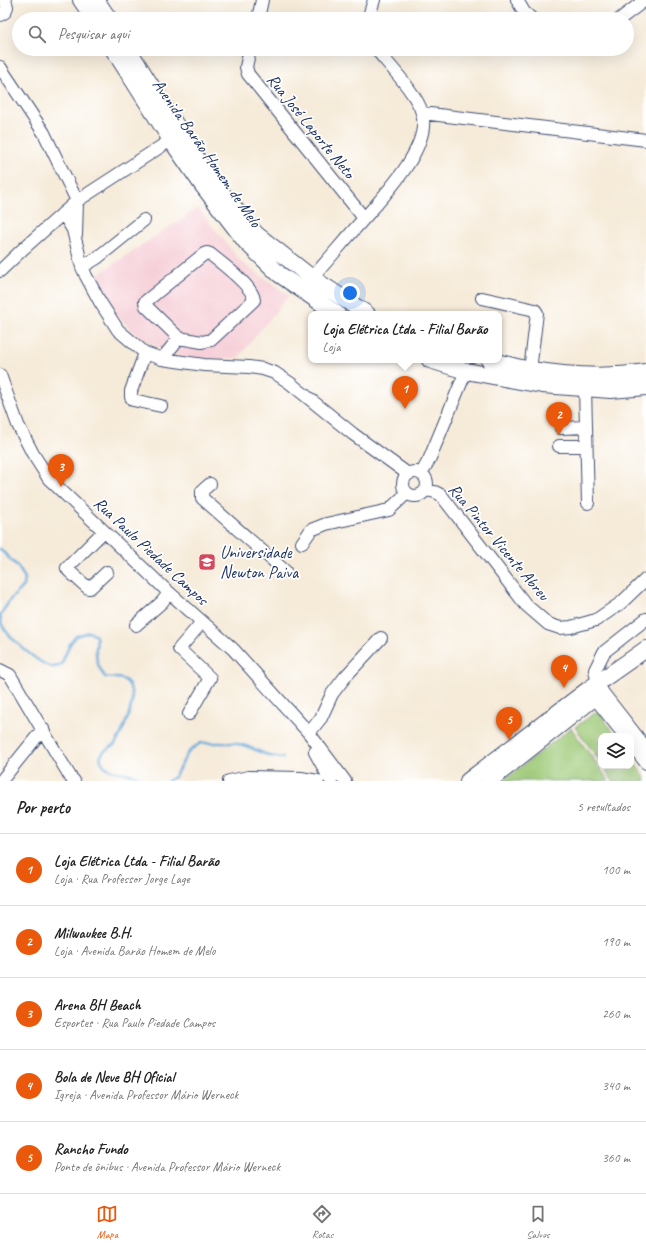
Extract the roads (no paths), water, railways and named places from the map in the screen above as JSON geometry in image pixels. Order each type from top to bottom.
[{"type":"main road","points":[[81,0],[89,12]]},
{"type":"main road","points":[[96,0],[104,12]]},
{"type":"main road","name":"Avenida Barão Homem de Melo","points":[[118,56],[176,136],[256,234],[312,278],[362,311]]},
{"type":"main road","name":"Avenida Barão Homem de Melo","points":[[132,56],[203,186],[246,242],[279,274],[333,311]]},
{"type":"main road","points":[[279,274],[293,282],[312,278]]},
{"type":"main road","points":[[440,363],[466,371],[542,385],[611,390],[646,387]]},
{"type":"main road","points":[[466,371],[487,363]]},
{"type":"main road","points":[[500,363],[530,370],[580,375],[612,375],[646,372]]},
{"type":"main road","points":[[489,781],[646,649]]},
{"type":"main road","points":[[468,781],[596,691],[646,661]]},
{"type":"street","points":[[0,15],[5,12],[7,7],[5,0]]},
{"type":"street","points":[[259,12],[262,0]]},
{"type":"street","points":[[370,12],[374,0]]},
{"type":"street","points":[[517,0],[524,12]]},
{"type":"street","points":[[629,12],[645,0]]},
{"type":"street","name":"Rua José Laporte Neto","points":[[248,56],[246,67],[248,74],[364,218]]},
{"type":"street","points":[[312,278],[396,182],[409,164],[422,136],[422,113],[416,99],[382,56]]},
{"type":"street","points":[[0,67],[44,133],[77,201],[74,235]]},
{"type":"street","points":[[422,113],[646,140]]},
{"type":"street","points":[[0,271],[77,201],[176,136]]},
{"type":"street","points":[[63,213],[74,235],[82,267],[100,302],[118,330],[145,353],[162,359],[204,365],[249,367],[275,373],[290,383],[353,434],[408,474]]},
{"type":"street","points":[[82,267],[97,258],[144,220]]},
{"type":"street","points":[[45,229],[65,228],[74,235]]},
{"type":"street","points":[[204,254],[210,254],[237,276],[252,294],[254,300],[211,340],[202,342],[179,338],[146,306],[145,302],[204,254]]},
{"type":"street","points":[[482,298],[535,310],[537,313],[530,370]]},
{"type":"street","points":[[162,359],[179,338]]},
{"type":"street","points":[[145,353],[131,391],[131,396],[133,400],[138,402],[161,406]]},
{"type":"street","points":[[421,474],[429,460],[466,371]]},
{"type":"street","name":"Rua Paulo Piedade Campos","points":[[0,375],[18,425],[33,454],[49,479],[104,531],[166,598],[233,650],[308,733],[345,781]]},
{"type":"street","points":[[585,388],[588,503]]},
{"type":"street","points":[[561,428],[586,427]]},
{"type":"street","points":[[559,446],[586,446]]},
{"type":"street","points":[[417,472],[421,474],[427,481],[426,490],[418,496],[407,493],[404,490],[403,482],[408,474],[417,472]]},
{"type":"street","points":[[210,484],[202,491],[202,498],[285,570]]},
{"type":"street","name":"Rua Pintor Vicente Abreu","points":[[426,490],[441,495],[526,605],[548,624],[560,628],[571,627],[596,620],[621,604],[646,579]]},
{"type":"street","points":[[302,543],[311,530],[326,524],[389,510],[407,493]]},
{"type":"street","points":[[104,531],[67,568],[69,572],[88,588],[90,588],[107,572]]},
{"type":"street","points":[[136,625],[166,598]]},
{"type":"street","points":[[623,733],[596,691],[595,670],[604,652],[646,619]]},
{"type":"street","points":[[188,714],[210,681],[210,678],[179,649],[199,625]]},
{"type":"street","points":[[308,733],[321,718],[332,694],[345,677],[381,638]]},
{"type":"street","points":[[3,674],[43,729],[74,781]]},
{"type":"street","points":[[596,691],[646,748]]},
{"type":"street","points":[[0,781],[43,729]]},
{"type":"street","name":"Rua Paulo Piedade Campos","points":[[308,733],[315,753],[331,781]]},
{"type":"street","points":[[634,748],[646,763]]},
{"type":"street","points":[[229,781],[249,777],[312,780],[317,767],[315,753]]},
{"type":"waterway","points":[[0,549],[18,567],[25,578],[24,586],[10,600],[0,616],[5,630],[24,649],[46,665],[52,667],[61,665],[70,644],[76,636],[89,632],[96,636],[96,656],[101,672],[105,677],[119,678],[126,681],[130,688],[132,699],[130,711],[120,736],[113,746],[105,750],[102,754],[101,761],[109,769],[135,775],[145,781]]},
{"type":"waterway","points":[[168,781],[175,776],[187,754],[201,743],[234,743],[246,746],[270,756],[283,758]]},
{"type":"place","name":"Loja Elétrica Ltda - Filial Barão","points":[[405,409]]},
{"type":"place","name":"Milwaukee B.H.","points":[[559,435]]},
{"type":"place","name":"Arena BH Beach","points":[[61,487]]},
{"type":"place","name":"Universidade Newton Paiva","points":[[207,562]]},
{"type":"place","name":"Bola de Neve BH Oficial","points":[[564,688]]},
{"type":"place","name":"Rancho Fundo","points":[[509,740]]}]
